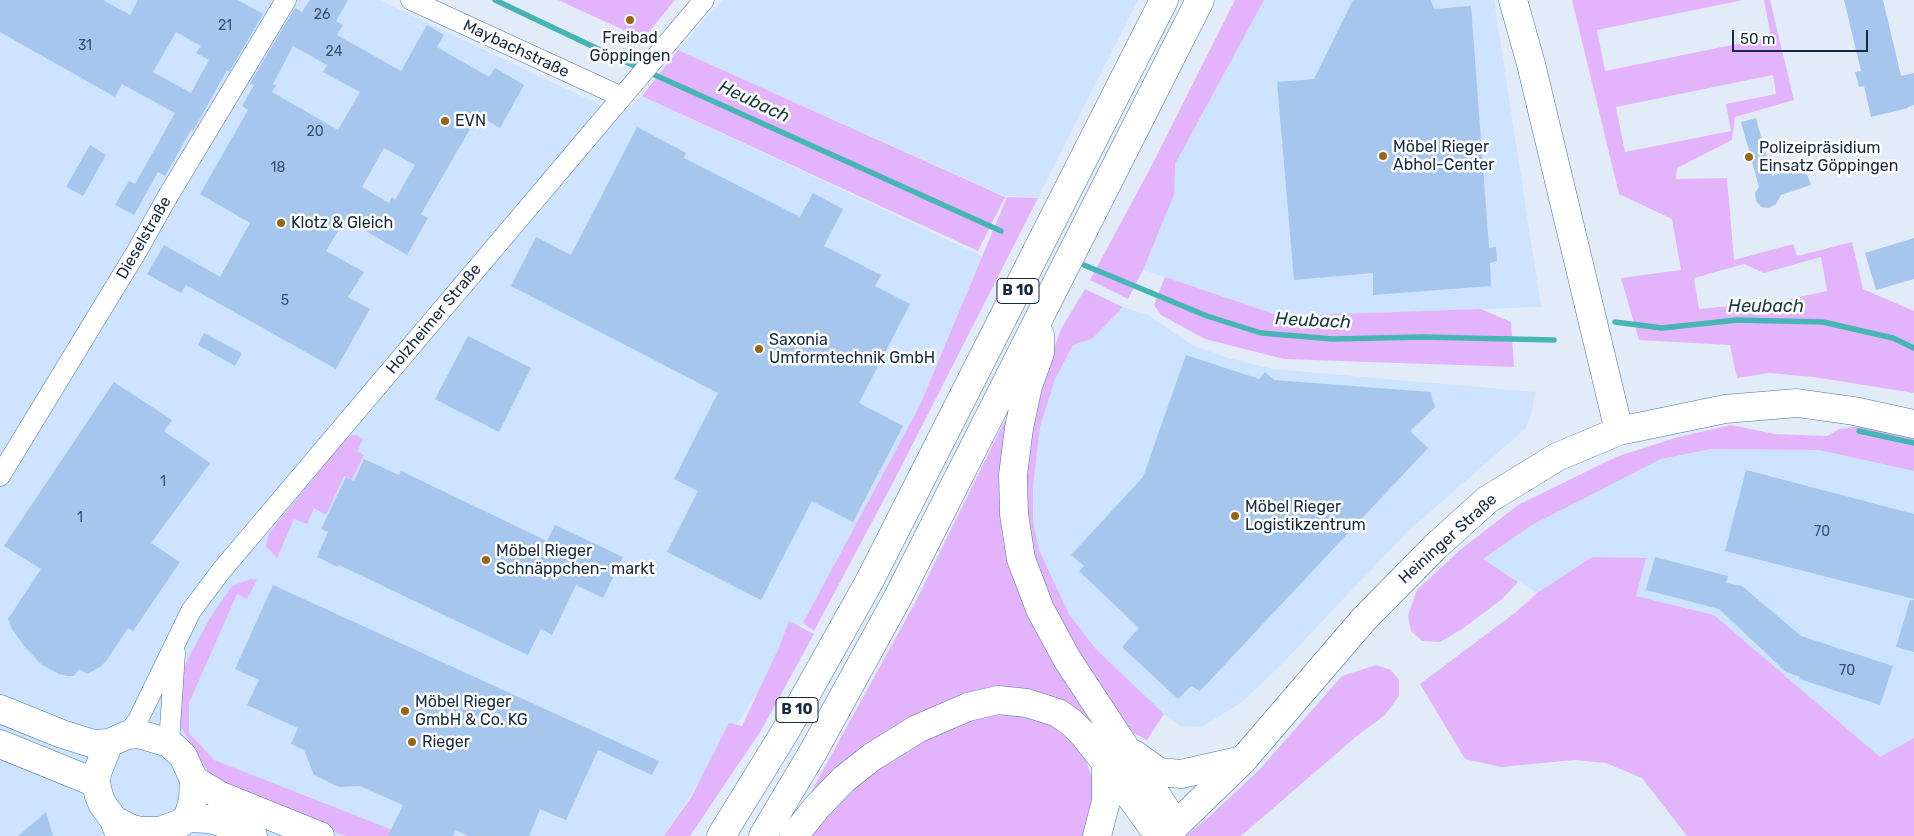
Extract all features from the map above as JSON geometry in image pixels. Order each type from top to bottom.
[{"type":"main road","name":"B 10","points":[[721,836],[785,732],[869,582],[1164,0]]},
{"type":"main road","name":"B 10","points":[[763,836],[813,752],[898,597],[1200,0]]},
{"type":"main road","points":[[1513,0],[1531,64],[1619,431]]},
{"type":"main road","name":"B 10","points":[[1040,316],[1040,353],[1026,394],[1019,428],[1013,475],[1014,514],[1021,559],[1040,609],[1067,659],[1096,706],[1116,756],[1165,832]]},
{"type":"main road","name":"Heininger Straße","points":[[1165,832],[1242,760],[1364,619],[1435,547],[1487,500],[1556,457],[1619,431],[1725,409],[1797,404],[1854,410],[1914,424]]},
{"type":"main road","points":[[794,836],[837,786],[872,757],[917,729],[968,707],[998,700],[1027,703],[1058,714],[1084,735],[1116,756],[1097,836]]},
{"type":"main road","points":[[0,710],[94,744],[139,734],[169,743],[182,756],[194,780],[193,799],[188,818]]},
{"type":"main road","points":[[118,739],[102,757],[96,783],[103,805],[117,828],[160,833],[188,818],[209,819],[228,824],[253,836]]},
{"type":"main road","points":[[0,744],[96,783]]},
{"type":"main road","name":"B 10","points":[[1116,756],[1159,772],[1181,774],[1242,760]]},
{"type":"main road","points":[[194,780],[222,796],[320,836]]},
{"type":"street","name":"Dieselstraße","points":[[0,476],[137,251],[286,0]]},
{"type":"street","name":"Maybachstraße","points":[[411,0],[626,91]]},
{"type":"street","name":"Holzheimer Straße","points":[[118,739],[138,720],[192,612],[221,571],[704,0]]},
{"type":"street","name":"Holzheimer Straße","points":[[169,743],[176,646]]},
{"type":"shaded area","points":[[0,0],[379,0],[596,103],[618,117],[642,96],[982,256],[920,405],[803,623],[664,836],[0,836]]},
{"type":"shaded area","name":"Freibad Göppingen","points":[[558,0],[675,0],[643,39]]},
{"type":"shaded area","points":[[722,0],[1138,0],[1038,198],[1005,196],[678,50]]},
{"type":"shaded area","points":[[1235,0],[1264,0],[1175,164],[1174,195],[1143,270],[1128,299],[1090,280],[1152,165]]},
{"type":"shaded area","points":[[1264,0],[1494,0],[1541,307],[1280,316],[1143,270],[1174,195],[1174,164]]},
{"type":"shaded area","points":[[1572,0],[1743,0],[1597,30],[1605,71],[1771,37],[1764,0],[1770,0],[1794,100],[1735,117],[1732,140],[1677,168],[1676,179],[1727,178],[1734,260],[1793,244],[1797,256],[1852,242],[1863,289],[1914,311],[1914,393],[1814,377],[1769,373],[1737,378],[1730,345],[1639,340],[1621,278],[1681,270],[1672,219],[1619,194]],"holes":[[[1773,75],[1776,94],[1726,104],[1731,131],[1625,152],[1616,107]],[[1821,257],[1827,291],[1780,301],[1699,309],[1694,278],[1744,264],[1764,273]]]},
{"type":"shaded area","points":[[678,50],[1005,197],[978,251],[642,96]]},
{"type":"shaded area","points":[[1007,197],[1038,198],[897,475],[814,631],[803,623],[920,405]]},
{"type":"shaded area","points":[[1165,277],[1280,316],[1481,309],[1511,322],[1514,367],[1284,359],[1205,339],[1161,315],[1154,305]]},
{"type":"shaded area","points":[[1085,289],[1123,307],[1092,339],[1073,345],[1055,379],[1040,427],[1033,487],[1033,521],[1039,550],[1069,614],[1095,648],[1164,714],[1147,740],[1132,732],[1069,640],[1038,582],[1020,496],[1038,393],[1061,329]]},
{"type":"shaded area","points":[[1123,307],[1148,315],[1192,345],[1225,357],[1273,369],[1535,392],[1532,411],[1526,428],[1406,533],[1277,669],[1242,702],[1202,727],[1181,726],[1164,714],[1095,648],[1069,614],[1039,550],[1033,521],[1033,487],[1040,427],[1055,379],[1073,345],[1092,339]]},
{"type":"shaded area","points":[[1005,420],[1009,425],[1006,522],[1125,763],[1084,726],[984,691],[949,700],[905,723],[805,803],[916,601]]},
{"type":"shaded area","points":[[1731,425],[1775,434],[1827,436],[1839,429],[1868,425],[1914,436],[1914,471],[1819,450],[1711,449],[1661,459],[1532,525],[1483,559],[1518,582],[1502,599],[1462,629],[1440,642],[1422,641],[1411,631],[1408,616],[1417,590],[1460,550],[1518,505],[1616,457],[1678,437]]},
{"type":"shaded area","points":[[357,435],[363,439],[357,451],[364,455],[352,479],[344,476],[326,515],[314,508],[307,524],[294,519],[277,558],[266,546],[269,533],[343,442],[350,436]]},
{"type":"shaded area","points":[[1711,449],[1819,450],[1914,471],[1914,738],[1880,757],[1714,615],[1636,596],[1646,559],[1592,557],[1537,593],[1483,559],[1532,525],[1661,459]]},
{"type":"shaded area","points":[[1592,557],[1646,558],[1636,596],[1714,615],[1880,757],[1914,738],[1914,836],[1687,836],[1642,778],[1606,763],[1574,760],[1501,767],[1465,759],[1420,684],[1516,612],[1537,593]]},
{"type":"shaded area","points":[[251,579],[257,580],[247,599],[237,594],[189,703],[189,733],[214,760],[408,836],[345,836],[218,782],[207,770],[178,722],[179,694],[186,663],[210,618],[232,586]]},
{"type":"shaded area","points":[[789,621],[814,634],[762,729],[690,836],[664,836],[692,796],[729,723],[742,726],[778,650]]},
{"type":"shaded area","points":[[1376,665],[1391,670],[1399,680],[1399,696],[1385,715],[1358,735],[1241,836],[1186,836],[1260,769],[1342,676]]},
{"type":"shaded area","points":[[999,711],[1035,717],[1068,734],[1085,758],[1095,786],[1089,827],[1083,836],[806,836],[842,793],[895,753],[952,723]]},
{"type":"building","points":[[0,0],[103,0],[130,15],[138,0],[238,0],[263,14],[229,72],[227,70],[165,176],[158,172],[134,215],[115,205],[129,181],[135,184],[175,113],[122,84],[115,97],[0,32]],"holes":[[[176,32],[201,46],[196,53],[209,60],[191,93],[153,72]]]},
{"type":"building","points":[[310,0],[348,0],[336,21],[343,25],[337,35],[401,71],[427,25],[444,35],[437,47],[489,77],[495,68],[524,85],[500,128],[478,115],[421,214],[428,218],[407,255],[349,221],[348,223],[344,221],[326,251],[364,272],[348,297],[370,309],[336,369],[186,285],[181,293],[147,274],[164,245],[220,277],[250,223],[200,194],[248,110],[242,106],[254,85],[250,83],[295,8],[302,12]],"holes":[[[293,46],[327,65],[323,72],[360,92],[338,130],[272,92],[276,85],[273,84]],[[384,148],[415,165],[395,200],[392,197],[389,203],[362,187]]]},
{"type":"building","name":"Möbel Rieger Abhol-Center","points":[[1353,0],[1431,0],[1434,9],[1471,6],[1489,248],[1496,247],[1497,261],[1490,263],[1491,286],[1373,295],[1373,273],[1294,280],[1277,82],[1314,79]]},
{"type":"building","points":[[1844,0],[1883,0],[1901,76],[1914,73],[1914,105],[1871,117],[1864,86],[1859,87],[1855,72],[1861,71]]},
{"type":"building","points":[[1756,118],[1772,176],[1804,166],[1811,185],[1781,195],[1776,204],[1769,208],[1761,207],[1756,201],[1755,193],[1759,187],[1741,122]]},
{"type":"building","name":"Saxonia Umformtechnik GmbH","points":[[637,127],[686,153],[684,158],[800,217],[813,193],[843,209],[824,246],[881,275],[875,286],[910,304],[859,403],[903,426],[853,522],[812,501],[761,600],[667,552],[698,491],[674,479],[718,393],[511,286],[536,237],[571,255]]},
{"type":"building","points":[[90,145],[106,155],[83,196],[66,187]]},
{"type":"building","points":[[1914,238],[1914,279],[1876,290],[1865,253]]},
{"type":"building","points":[[204,333],[242,353],[235,366],[198,345]]},
{"type":"building","points":[[468,336],[531,368],[499,432],[435,399]]},
{"type":"building","name":"Möbel Rieger Logistikzentrum","points":[[1186,355],[1259,379],[1265,372],[1274,380],[1430,392],[1435,407],[1410,431],[1428,448],[1200,691],[1191,686],[1178,699],[1122,647],[1139,628],[1079,571],[1084,566],[1071,555],[1143,477]]},
{"type":"building","points":[[114,382],[172,420],[164,431],[210,463],[151,543],[180,562],[133,631],[128,628],[107,660],[100,667],[87,674],[79,669],[74,676],[67,676],[42,665],[24,646],[12,629],[8,619],[41,569],[4,546]]},
{"type":"building","name":"Möbel Rieger Schnäppchen- markt","points":[[364,459],[399,475],[401,471],[547,541],[555,525],[623,557],[603,598],[576,585],[552,635],[541,629],[528,655],[339,565],[338,567],[317,557],[328,532],[321,529],[346,477],[354,481]]},
{"type":"building","points":[[1746,470],[1914,514],[1914,599],[1725,551]]},
{"type":"building","points":[[1655,557],[1728,576],[1726,583],[1742,586],[1801,636],[1893,666],[1880,705],[1799,679],[1800,677],[1786,672],[1719,609],[1646,590]]},
{"type":"building","name":"Möbel Rieger GmbH & Co. KG","points":[[273,585],[659,761],[652,775],[598,750],[566,820],[540,809],[529,836],[468,836],[456,830],[453,836],[388,836],[403,805],[360,786],[339,787],[314,775],[304,750],[291,744],[298,728],[247,705],[259,680],[235,669]]},
{"type":"building","points":[[1910,600],[1914,600],[1914,652],[1896,647]]},
{"type":"building","points":[[46,812],[53,836],[18,836]]},
{"type":"waterway","name":"Heubach","points":[[495,0],[615,57],[1001,231]]},
{"type":"waterway","name":"Heubach","points":[[1084,265],[1207,316],[1261,333],[1333,339],[1423,337],[1554,340]]},
{"type":"waterway","name":"Heubach","points":[[1615,322],[1662,328],[1737,320],[1823,322],[1893,338],[1914,348]]},
{"type":"waterway","points":[[1859,431],[1914,443]]},
{"type":"place","name":"Freibad Göppingen","points":[[630,20]]},
{"type":"place","name":"EVN","points":[[445,121]]},
{"type":"place","name":"Möbel Rieger Abhol-Center","points":[[1383,156]]},
{"type":"place","name":"Polizeipräsidium Einsatz Göppingen","points":[[1749,157]]},
{"type":"place","name":"Klotz & Gleich","points":[[281,223]]},
{"type":"place","name":"Saxonia Umformtechnik GmbH","points":[[759,349]]},
{"type":"place","name":"Möbel Rieger Logistikzentrum","points":[[1235,516]]},
{"type":"place","name":"Möbel Rieger Schnäppchen- markt","points":[[486,560]]},
{"type":"place","name":"Möbel Rieger GmbH & Co. KG","points":[[405,711]]},
{"type":"place","name":"Rieger","points":[[412,742]]}]
